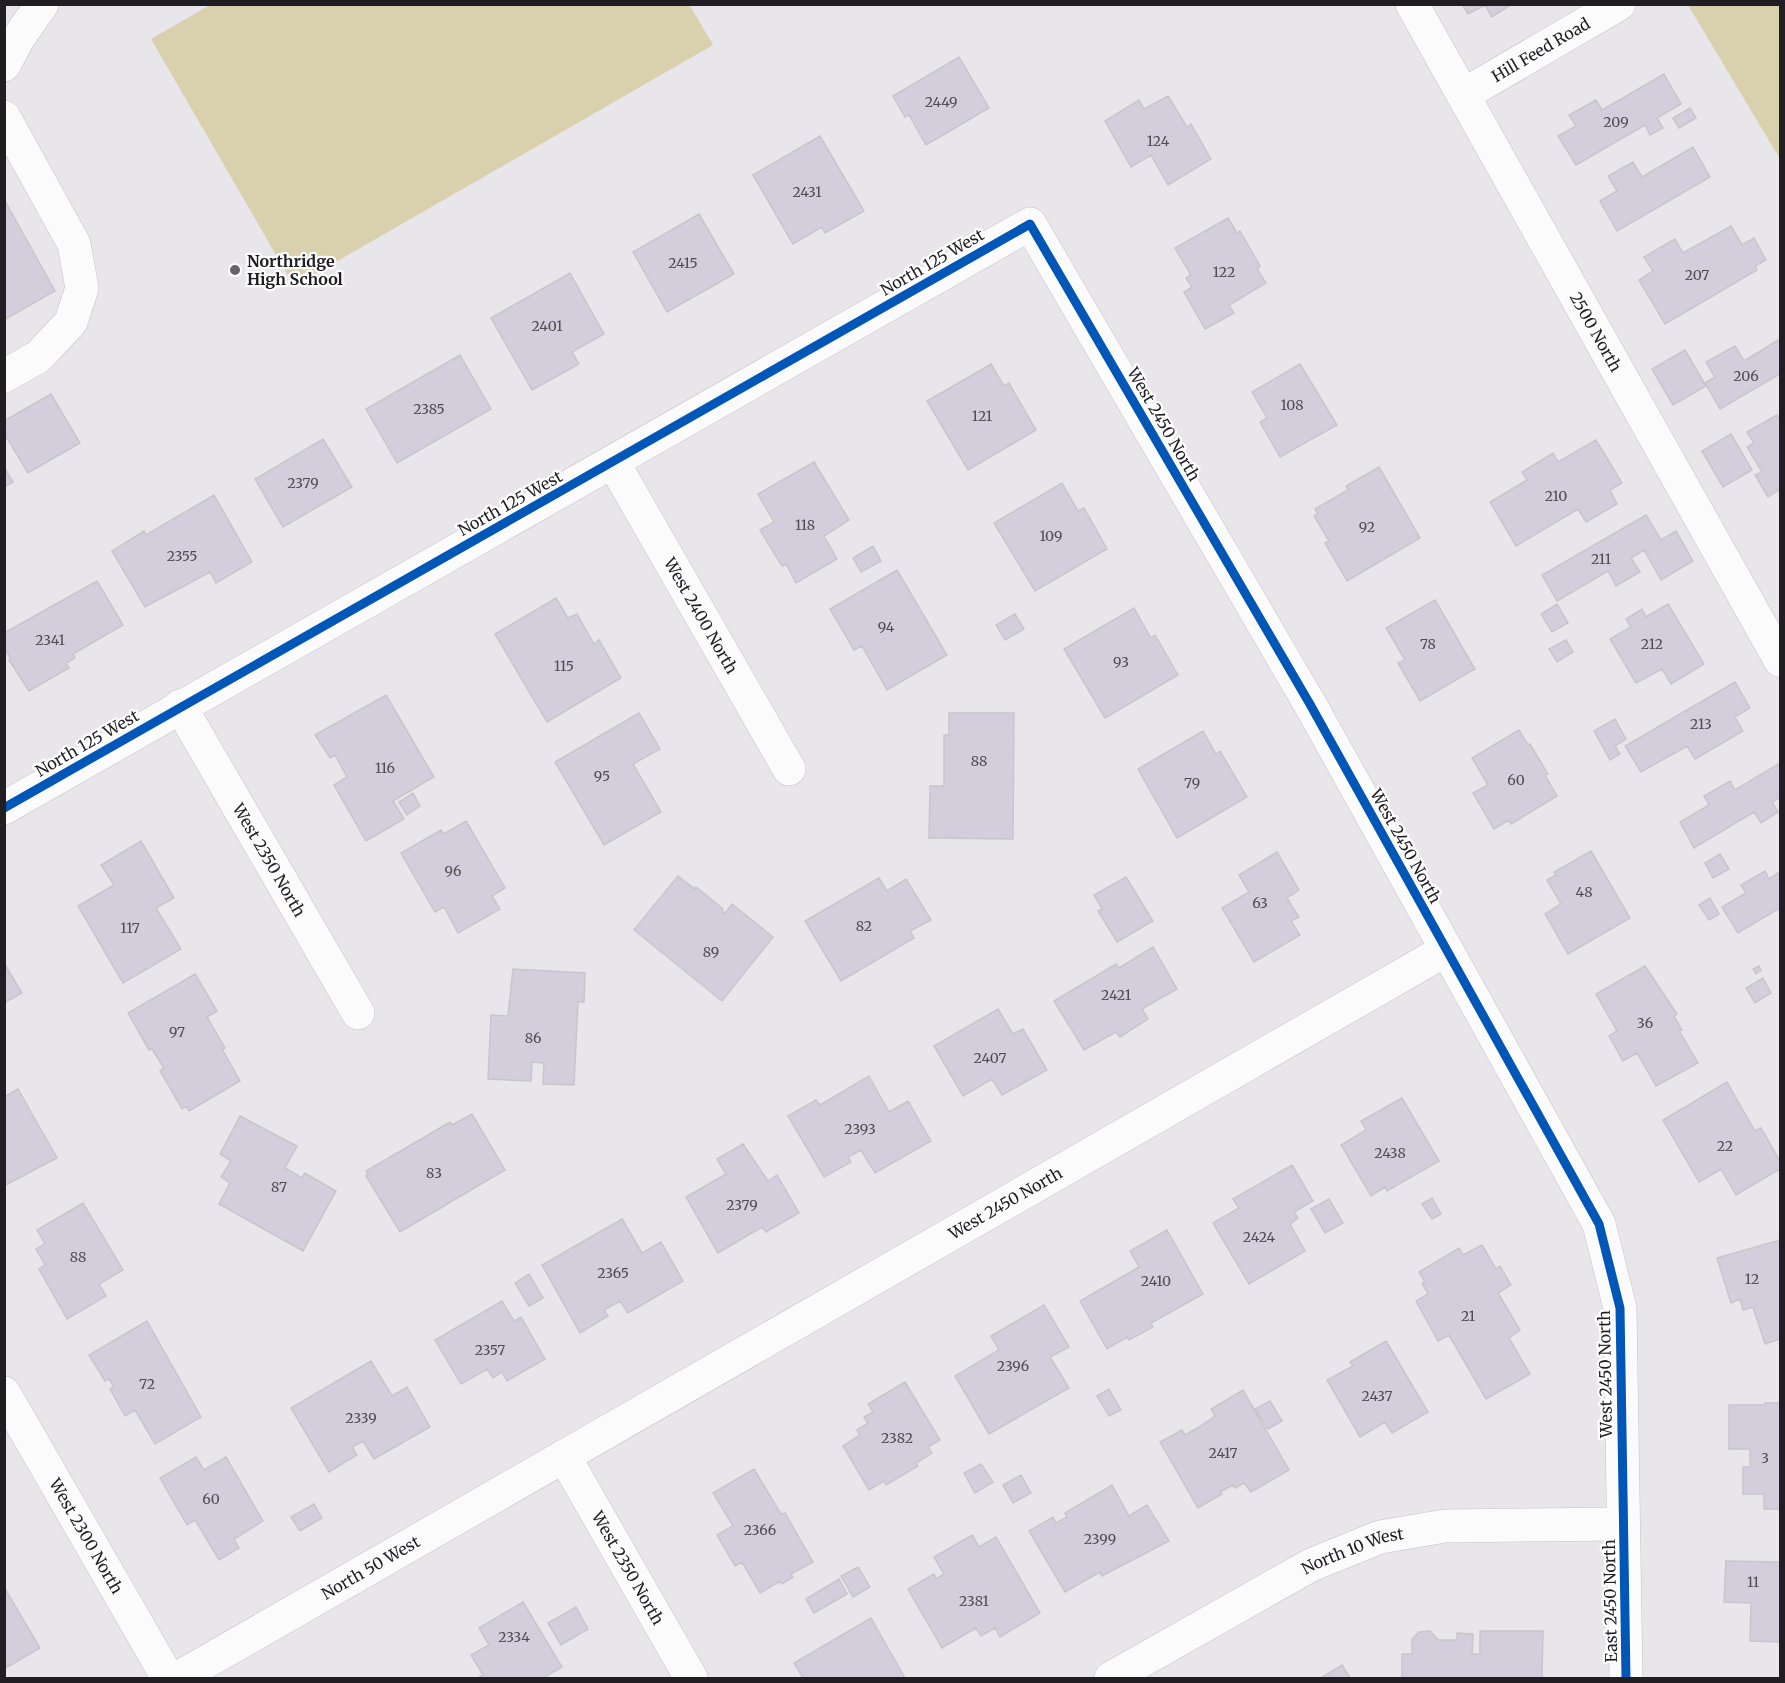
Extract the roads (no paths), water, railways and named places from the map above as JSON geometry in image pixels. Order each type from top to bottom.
[{"type":"street","points":[[4,65],[19,37],[42,4]]},
{"type":"street","name":"2500 North","points":[[1412,4],[1780,660]]},
{"type":"street","name":"Hill Feed Road","points":[[1463,95],[1619,4]]},
{"type":"street","points":[[4,117],[74,244],[82,288],[71,322],[38,357],[4,376]]},
{"type":"street","name":"North 125 West","points":[[4,807],[1030,224]]},
{"type":"street","name":"West 2450 North","points":[[1030,224],[1311,706],[1599,1224],[1620,1308],[1623,1524]]},
{"type":"street","name":"West 2400 North","points":[[613,462],[789,769]]},
{"type":"street","name":"West 2350 North","points":[[180,706],[358,1013]]},
{"type":"street","name":"West 2450 North","points":[[564,1456],[1446,950]]},
{"type":"street","name":"West 2300 North","points":[[4,1393],[168,1678]]},
{"type":"street","name":"West 2350 North","points":[[564,1456],[691,1678]]},
{"type":"street","name":"North 50 West","points":[[178,1678],[564,1456]]},
{"type":"street","name":"North 10 West","points":[[1111,1678],[1311,1565],[1380,1538],[1445,1526],[1623,1524]]},
{"type":"street","name":"East 2450 North","points":[[1623,1524],[1626,1678]]},
{"type":"place","name":"Northridge High School","points":[[235,270]]}]
